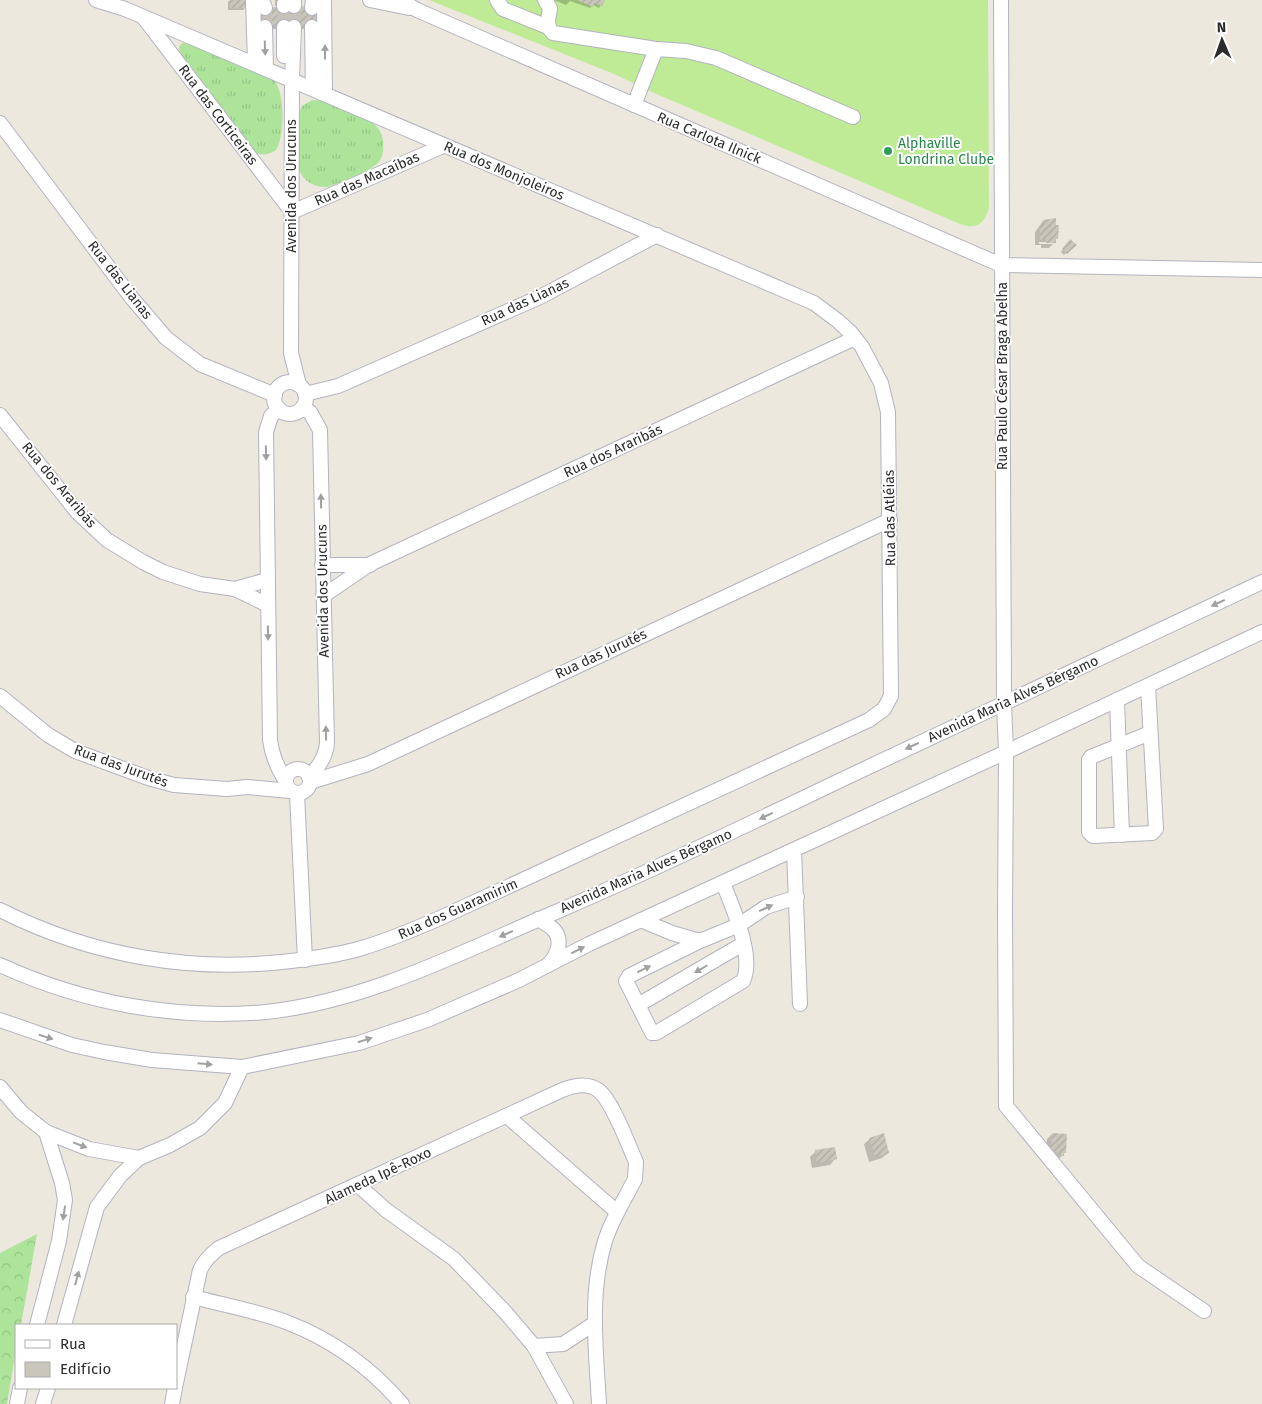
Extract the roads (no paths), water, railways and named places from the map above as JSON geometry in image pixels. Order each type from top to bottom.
[{"type":"street","name":"Rua dos Monjoleiros","points":[[96,0],[125,9],[319,90],[443,146],[657,235],[814,304],[838,321],[855,338]]},
{"type":"street","name":"Rua Carlota Ilnick","points":[[370,0],[417,10]]},
{"type":"street","name":"Rua Carlota Ilnick","points":[[400,0],[417,10],[1001,265]]},
{"type":"street","points":[[497,0],[503,9],[548,27],[553,33],[656,49],[686,51],[716,58],[853,117]]},
{"type":"street","points":[[545,0],[550,8],[547,22],[548,27]]},
{"type":"street","name":"Rua Paulo César Braga Abelha","points":[[1001,0],[1001,265],[1006,752],[1006,1106],[1138,1266],[1204,1311]]},
{"type":"street","points":[[260,66],[259,27],[261,4]]},
{"type":"street","points":[[319,90],[321,4]]},
{"type":"street","name":"Rua das Corticeiras","points":[[144,17],[292,212]]},
{"type":"street","points":[[229,53],[247,41],[259,27]]},
{"type":"street","name":"Avenida dos Urucuns","points":[[289,27],[286,77],[292,212],[291,353],[302,389]]},
{"type":"street","points":[[312,27],[319,90]]},
{"type":"street","points":[[634,105],[656,49]]},
{"type":"street","name":"Rua das Lianas","points":[[0,123],[132,297],[166,338],[200,364],[278,390]]},
{"type":"street","name":"Rua das Macaíbas","points":[[292,212],[443,146]]},
{"type":"street","name":"Rua das Lianas","points":[[302,389],[338,386],[540,296],[657,235]]},
{"type":"street","points":[[1001,265],[1262,270]]},
{"type":"street","name":"Rua das Atléias","points":[[855,338],[874,367],[887,404],[891,696],[887,706]]},
{"type":"street","name":"Rua dos Araribás","points":[[323,596],[370,564],[855,338]]},
{"type":"street","name":"Avenida dos Urucuns","points":[[278,390],[291,353]]},
{"type":"street","points":[[290,382],[302,389],[305,404],[298,412],[288,414],[279,409],[274,400],[278,390],[290,382]]},
{"type":"street","name":"Avenida dos Urucuns","points":[[302,408],[310,412],[320,430],[326,747],[321,763],[310,780]]},
{"type":"street","points":[[279,409],[271,416],[266,432],[270,740],[274,760],[291,788],[305,791],[310,780],[304,770],[296,769],[289,772],[291,788],[305,960]]},
{"type":"street","name":"Rua dos Araribás","points":[[0,415],[78,512],[107,540],[143,562],[169,574],[200,584],[235,589],[268,605]]},
{"type":"street","name":"Rua das Jurutés","points":[[310,780],[368,764],[890,520]]},
{"type":"street","name":"Rua dos Araribás","points":[[322,566],[370,564]]},
{"type":"street","name":"Rua dos Araribás","points":[[235,589],[267,580]]},
{"type":"street","name":"Avenida Maria Alves Bérgamo","points":[[1,966],[84,996],[140,1008],[214,1013],[269,1011],[339,997],[395,980],[476,948],[625,883],[1262,582]]},
{"type":"street","points":[[0,1020],[72,1045],[104,1052],[152,1060],[242,1067],[359,1043],[427,1020],[545,967],[641,920],[1262,632]]},
{"type":"street","points":[[1148,686],[1156,829],[1152,833],[1093,836],[1089,832],[1091,757],[1150,733]]},
{"type":"street","name":"Rua das Jurutés","points":[[0,696],[48,735],[75,751],[148,778],[174,785],[227,788],[291,788]]},
{"type":"street","points":[[1117,700],[1122,835]]},
{"type":"street","name":"Rua dos Guaramirim","points":[[0,910],[48,933],[109,951],[184,964],[240,966],[305,960],[362,948],[410,931],[860,724],[879,714],[887,706]]},
{"type":"street","points":[[794,850],[800,1004]]},
{"type":"street","points":[[723,883],[739,925],[743,944],[746,964],[746,974],[743,981],[656,1033],[652,1033],[626,981],[629,976],[700,941],[739,925],[766,906],[797,897]]},
{"type":"street","points":[[538,920],[554,930],[559,943],[556,957],[545,967]]},
{"type":"street","points":[[641,920],[672,933],[700,941]]},
{"type":"street","points":[[638,1005],[743,944]]},
{"type":"street","points":[[64,1324],[97,1208],[120,1176],[139,1158],[170,1145],[200,1128],[225,1103],[242,1067]]},
{"type":"street","name":"Alameda Ipê-Roxo","points":[[178,1373],[193,1297],[203,1264],[218,1248],[568,1088],[591,1086],[598,1089],[609,1103],[636,1162],[635,1179],[618,1212]]},
{"type":"street","points":[[0,1087],[20,1112],[46,1132],[89,1148],[139,1158]]},
{"type":"street","points":[[507,1116],[618,1212],[606,1240],[596,1282],[595,1323],[598,1404]]},
{"type":"street","points":[[37,1324],[59,1241],[65,1200],[62,1183],[46,1132]]},
{"type":"street","points":[[358,1185],[386,1210],[454,1258],[506,1312],[534,1346],[566,1404]]},
{"type":"street","points":[[193,1297],[264,1315],[304,1330],[353,1359],[381,1381],[402,1404]]},
{"type":"street","points":[[534,1346],[562,1344],[595,1323]]},
{"type":"street","points":[[17,1404],[20,1389]]},
{"type":"street","points":[[43,1404],[48,1389]]},
{"type":"street","points":[[172,1404],[175,1389]]},
{"type":"tunnel","points":[[284,6],[284,27]]},
{"type":"tunnel","points":[[294,6],[294,27]]},
{"type":"tunnel","points":[[265,8],[265,27]]},
{"type":"place","name":"Alphaville Londrina Clube","points":[[888,151]]}]
